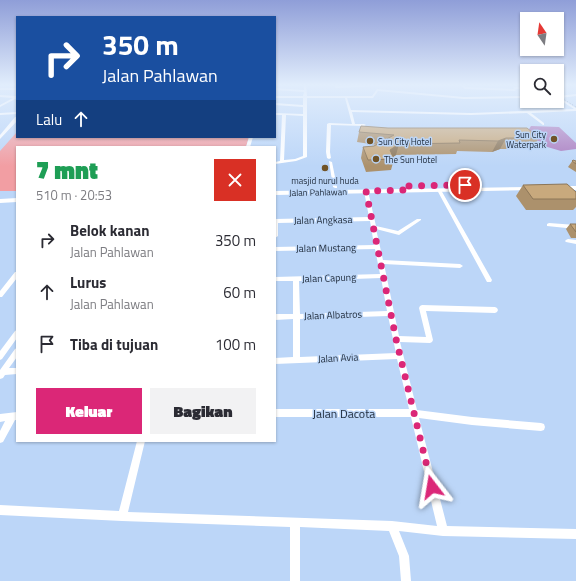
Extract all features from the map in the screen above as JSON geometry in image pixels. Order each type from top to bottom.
[{"type":"main road","points":[[0,131],[13,121]]},
{"type":"main road","points":[[0,138],[13,121]]},
{"type":"main road","points":[[556,187],[576,185]]},
{"type":"main road","name":"Jalan Pahlawan","points":[[276,188],[539,187],[439,190],[416,188]]},
{"type":"main road","points":[[556,187],[576,188]]},
{"type":"main road","name":"Jalan Pahlawan","points":[[276,193],[366,191],[405,188]]},
{"type":"main road","points":[[0,195],[16,194]]},
{"type":"main road","points":[[0,201],[16,200]]},
{"type":"street","points":[[276,163],[305,157],[305,111]]},
{"type":"street","points":[[350,111],[354,125]]},
{"type":"street","points":[[380,111],[456,114],[549,111]]},
{"type":"street","points":[[528,112],[543,124]]},
{"type":"street","points":[[0,114],[16,113]]},
{"type":"street","points":[[276,114],[305,115]]},
{"type":"street","points":[[282,162],[284,114]]},
{"type":"street","points":[[335,187],[328,152],[329,124],[364,125]]},
{"type":"street","points":[[556,187],[565,194]]},
{"type":"street","points":[[439,190],[489,280]]},
{"type":"street","points":[[366,191],[376,247],[396,339],[443,531]]},
{"type":"street","name":"Jalan Angkasa","points":[[276,221],[372,223],[399,233],[419,220]]},
{"type":"street","points":[[549,226],[576,227]]},
{"type":"street","points":[[568,241],[576,242]]},
{"type":"street","name":"Jalan Mustang","points":[[276,249],[376,247]]},
{"type":"street","points":[[380,262],[460,266]]},
{"type":"street","points":[[0,295],[16,275]]},
{"type":"street","name":"Jalan Capung","points":[[276,279],[383,276]]},
{"type":"street","points":[[296,279],[297,360]]},
{"type":"street","points":[[396,339],[430,340],[422,308],[495,310]]},
{"type":"street","name":"Jalan Albatros","points":[[276,317],[391,313]]},
{"type":"street","points":[[0,357],[16,334]]},
{"type":"street","points":[[1,374],[16,352]]},
{"type":"street","name":"Jalan Avia","points":[[276,361],[400,356]]},
{"type":"street","points":[[1,374],[16,371]]},
{"type":"street","name":"Jalan Dacota","points":[[276,412],[413,413],[472,421],[541,427]]},
{"type":"street","points":[[0,418],[15,416]]},
{"type":"street","points":[[0,439],[15,416]]},
{"type":"street","points":[[122,516],[141,442]]},
{"type":"street","points":[[0,510],[392,526],[443,531],[576,534]]},
{"type":"street","points":[[295,523],[295,581]]},
{"type":"street","points":[[392,526],[404,556],[406,581]]},
{"type":"shaded area","name":"Sun City Waterpark","points":[[531,126],[559,127],[576,143],[576,149],[561,151],[544,146],[546,144],[533,139],[526,134]]},
{"type":"shaded area","points":[[16,133],[16,138],[249,138],[246,146],[16,146],[16,191],[0,191],[0,151]]},
{"type":"building","points":[[361,126],[388,128],[527,128],[539,138],[506,138],[498,141],[459,140],[460,143],[399,144],[390,150],[394,159],[368,160],[363,147],[374,146],[394,135],[359,132]]},
{"type":"building","points":[[567,184],[576,192],[576,199],[533,199],[523,185]]},
{"type":"building","points":[[570,224],[576,224],[576,232]]},
{"type":"place","name":"Sun City Waterpark","points":[[554,139]]},
{"type":"place","name":"Sun City Hotel","points":[[370,141]]},
{"type":"place","name":"The Sun Hotel","points":[[376,159]]},
{"type":"place","name":"masjid nurul huda","points":[[325,168]]},
{"type":"route","points":[[432,487],[396,339],[376,247],[366,191],[406,190],[404,186],[415,185],[465,185]]}]
